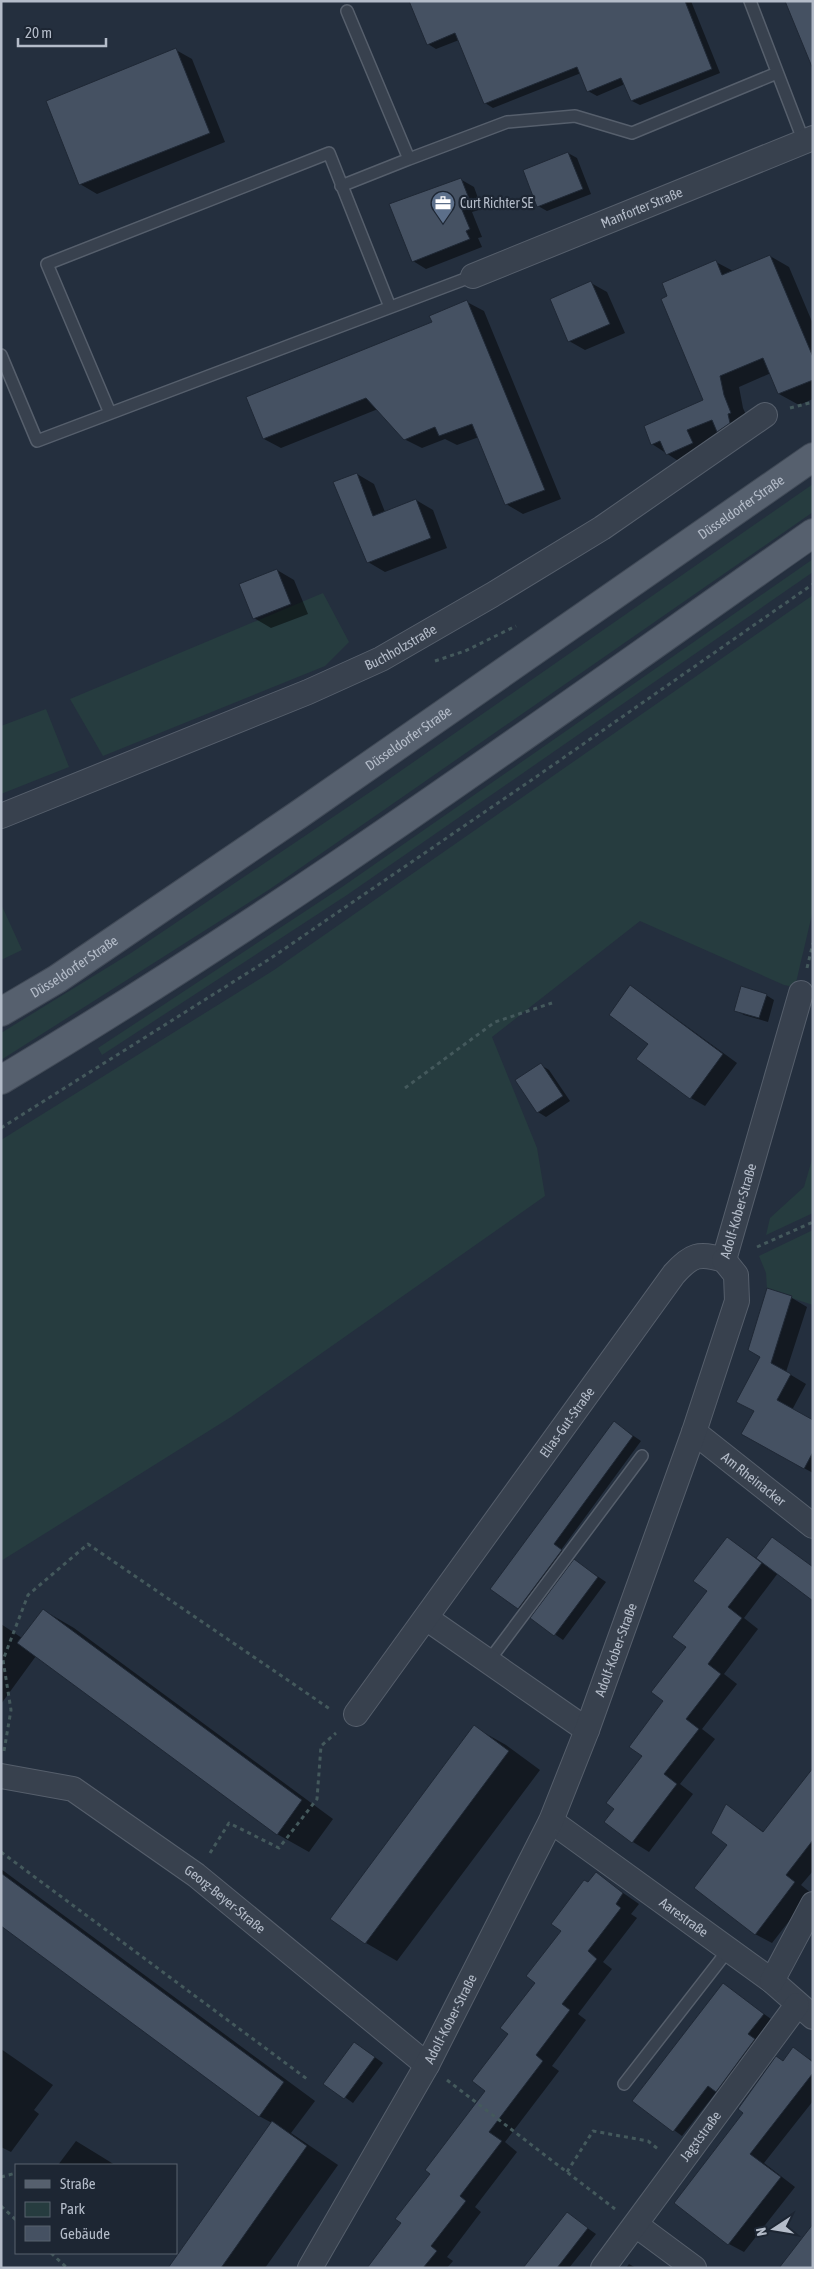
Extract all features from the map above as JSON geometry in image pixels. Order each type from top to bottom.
[{"type":"main road","name":"Düsseldorfer Straße","points":[[1,1012],[57,979],[290,821],[813,457]]},
{"type":"main road","points":[[1,1080],[86,1029],[331,870],[813,533]]},
{"type":"street","name":"Manforter Straße","points":[[473,276],[808,140]]},
{"type":"street","name":"Buchholzstraße","points":[[1,816],[308,692],[381,659],[492,595],[602,528],[765,415]]},
{"type":"street","name":"Adolf-Kober-Straße","points":[[310,2268],[427,2065],[551,1820],[587,1730],[694,1432],[737,1301],[736,1276],[724,1260],[801,993]]},
{"type":"street","name":"Elias-Gut-Straße","points":[[356,1714],[674,1274],[687,1260],[706,1254],[724,1260]]},
{"type":"street","name":"Am Rheinacker","points":[[694,1432],[813,1526]]},
{"type":"street","points":[[426,1618],[587,1730]]},
{"type":"street","name":"Georg-Beyer-Straße","points":[[2,1768],[73,1789],[196,1875],[427,2065]]},
{"type":"street","name":"Aarestraße","points":[[551,1820],[772,1981],[805,2011]]},
{"type":"street","points":[[772,1981],[813,1904]]},
{"type":"street","name":"Jagststraße","points":[[603,2268],[679,2166],[805,2011]]},
{"type":"street","points":[[636,2224],[694,2268]]},
{"type":"lane","points":[[750,1],[777,73],[808,140]]},
{"type":"lane","points":[[347,11],[408,159]]},
{"type":"lane","points":[[341,186],[507,122],[576,116],[632,133],[777,73]]},
{"type":"lane","points":[[110,414],[47,264],[329,153],[390,307]]},
{"type":"lane","points":[[1,355],[37,441],[473,276]]},
{"type":"lane","points":[[488,1662],[642,1456]]},
{"type":"lane","points":[[624,2084],[728,1949]]},
{"type":"path","points":[[1,1128],[268,960],[533,779],[813,584]]},
{"type":"path","points":[[429,663],[465,651],[523,622]]},
{"type":"path","points":[[405,1088],[495,1022],[552,1003]]},
{"type":"path","points":[[769,1243],[813,1222]]},
{"type":"path","points":[[2,1768],[11,1710],[3,1660],[28,1595],[88,1544],[330,1709],[356,1714]]},
{"type":"path","points":[[196,1875],[230,1823],[279,1848],[317,1798],[321,1746],[356,1714]]},
{"type":"path","points":[[1,1852],[307,2079]]},
{"type":"path","points":[[427,2065],[636,2224]]},
{"type":"path","points":[[567,2172],[593,2131],[648,2141],[679,2166]]},
{"type":"path","points":[[1,2177],[15,2173]]},
{"type":"path","points":[[2,2208],[15,2219]]},
{"type":"path","points":[[52,2254],[67,2268]]},
{"type":"green space","points":[[813,484],[813,512],[270,889],[1,1060],[1,1033],[131,953],[379,786]]},
{"type":"green space","points":[[813,559],[813,572],[347,895],[102,1055],[98,1048],[342,887]]},
{"type":"green space","points":[[323,593],[349,642],[325,666],[103,756],[70,699]]},
{"type":"green space","points":[[813,595],[813,910],[795,987],[784,985],[640,921],[492,1037],[537,1148],[545,1196],[231,1417],[1,1561],[1,1140],[274,970]]},
{"type":"green space","points":[[46,709],[69,767],[1,794],[1,726]]},
{"type":"green space","points":[[1,904],[22,950],[1,960]]},
{"type":"green space","points":[[813,1156],[813,1213],[766,1235],[770,1218],[804,1187]]},
{"type":"green space","points":[[813,1230],[813,1305],[767,1290],[766,1273],[759,1256]]},
{"type":"building","points":[[409,1],[685,1],[712,69],[631,101],[621,78],[587,92],[577,67],[484,104],[455,33],[427,45]]},
{"type":"building","points":[[785,1],[813,1],[812,67]]},
{"type":"building","points":[[176,48],[210,133],[79,185],[46,101]]},
{"type":"building","points":[[568,152],[583,189],[537,207],[523,170]]},
{"type":"building","points":[[461,178],[470,201],[460,205],[470,229],[466,231],[470,239],[412,262],[389,204]]},
{"type":"building","points":[[770,255],[813,357],[813,380],[778,394],[763,358],[720,376],[724,395],[731,413],[728,414],[730,423],[717,432],[712,420],[687,430],[693,443],[666,455],[660,441],[651,445],[644,426],[703,400],[661,299],[667,296],[662,283],[716,260],[722,275]]},
{"type":"building","points":[[591,281],[610,324],[568,342],[550,299]]},
{"type":"building","points":[[467,300],[545,490],[505,505],[472,424],[439,436],[435,427],[404,440],[366,398],[263,439],[246,397],[432,322],[429,316]]},
{"type":"building","points":[[357,473],[373,516],[416,499],[431,538],[367,563],[333,482]]},
{"type":"building","points":[[277,569],[291,604],[253,619],[239,584]]},
{"type":"building","points":[[630,985],[723,1054],[690,1099],[636,1059],[648,1044],[609,1015]]},
{"type":"building","points":[[741,986],[767,994],[759,1018],[734,1011]]},
{"type":"building","points":[[541,1063],[563,1096],[537,1113],[515,1080]]},
{"type":"building","points":[[767,1288],[792,1296],[771,1363],[791,1374],[777,1400],[813,1420],[813,1452],[804,1469],[741,1434],[754,1411],[736,1402],[760,1357],[748,1350]]},
{"type":"building","points":[[614,1421],[633,1436],[554,1544],[562,1550],[518,1609],[490,1589]]},
{"type":"building","points":[[727,1537],[762,1563],[728,1607],[742,1618],[708,1664],[721,1674],[686,1719],[699,1729],[664,1774],[677,1784],[632,1843],[604,1822],[614,1809],[606,1803],[642,1756],[629,1747],[663,1701],[651,1692],[686,1647],[672,1637],[707,1591],[693,1581]]},
{"type":"building","points":[[772,1537],[813,1567],[813,1601],[756,1558]]},
{"type":"building","points":[[574,1559],[598,1577],[554,1636],[530,1618]]},
{"type":"building","points":[[43,1609],[302,1800],[277,1835],[17,1643]]},
{"type":"building","points":[[474,1725],[509,1751],[365,1944],[330,1919]]},
{"type":"building","points":[[813,1768],[813,1840],[786,1875],[795,1882],[755,1935],[694,1888],[727,1845],[711,1833],[726,1804],[763,1832]]},
{"type":"building","points":[[596,1872],[623,1893],[616,1904],[621,1908],[588,1951],[597,1959],[562,2004],[570,2010],[536,2055],[543,2061],[489,2132],[502,2141],[460,2196],[466,2201],[431,2246],[437,2251],[423,2268],[367,2268],[401,2223],[395,2219],[430,2174],[425,2170],[485,2091],[472,2081],[508,2034],[500,2028],[535,1983],[526,1976],[561,1931],[551,1924],[584,1880],[588,1882]]},
{"type":"building","points":[[1,1873],[284,2082],[259,2117],[1,1926]]},
{"type":"building","points":[[723,1983],[764,2014],[748,2034],[755,2039],[716,2092],[708,2086],[673,2132],[632,2101]]},
{"type":"building","points":[[354,2042],[375,2057],[344,2099],[323,2084]]},
{"type":"building","points":[[793,2047],[813,2062],[813,2073],[750,2154],[781,2177],[728,2245],[674,2203],[743,2113],[738,2109],[776,2056],[783,2061]]},
{"type":"building","points":[[272,2121],[307,2146],[221,2268],[168,2268]]},
{"type":"building","points":[[567,2212],[588,2228],[557,2268],[523,2268]]},
{"type":"building","points":[[813,2224],[813,2268],[779,2268]]},
{"type":"place","name":"Curt Richter SE","points":[[443,224]]}]
